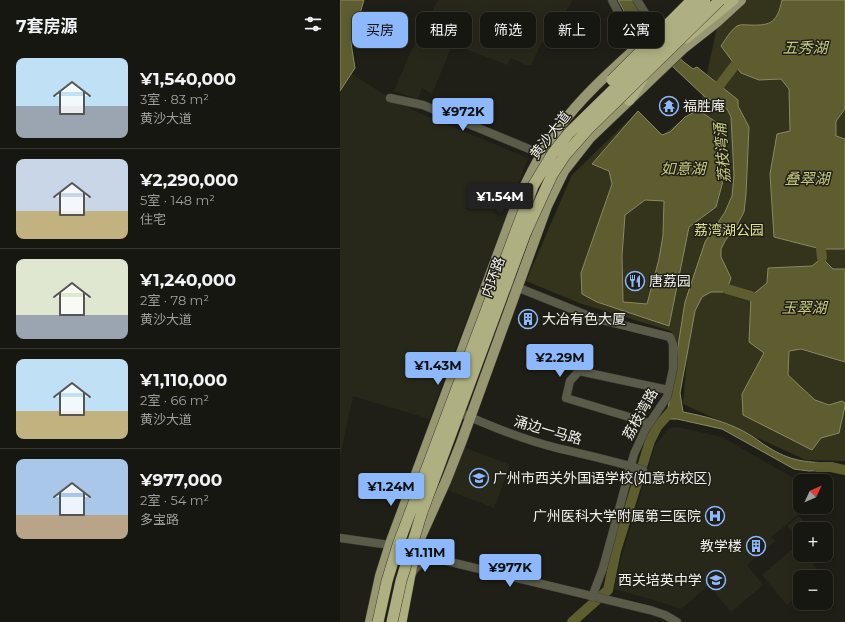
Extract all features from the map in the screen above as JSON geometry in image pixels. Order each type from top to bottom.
[{"type":"highway","points":[[569,133],[612,80],[692,0]]},
{"type":"highway","name":"内环路","points":[[377,620],[398,545],[428,469],[533,186],[553,154],[569,133],[704,0]]},
{"type":"highway","name":"黄沙大道","points":[[402,534],[445,409],[488,293],[545,156],[704,0]]},
{"type":"highway","name":"内环路","points":[[392,622],[403,574],[422,512],[525,234],[543,192],[558,165],[578,139],[663,59],[721,0]]},
{"type":"highway","name":"黄沙大道","points":[[401,622],[414,552],[425,512],[466,415],[513,286],[539,202],[560,164],[583,135],[646,73],[677,49],[721,0]]},
{"type":"highway","points":[[663,59],[733,0]]},
{"type":"highway","points":[[629,100],[646,73]]},
{"type":"highway","points":[[377,620],[383,614],[389,614],[397,617],[401,622]]},
{"type":"main road","points":[[664,20],[685,0]]},
{"type":"main road","points":[[677,49],[741,0]]},
{"type":"main road","points":[[545,156],[571,112],[636,48]]},
{"type":"main road","points":[[513,286],[547,206],[564,171],[590,138],[629,100],[663,59]]},
{"type":"main road","points":[[377,620],[390,545],[445,409]]},
{"type":"main road","name":"黄沙大道","points":[[377,620],[386,583],[402,534]]},
{"type":"street","points":[[612,0],[618,12]]},
{"type":"street","points":[[637,0],[644,12]]},
{"type":"street","points":[[390,98],[423,105],[545,156],[560,164]]},
{"type":"street","name":"荔枝湾路","points":[[513,286],[594,318],[670,338],[673,344],[674,360],[668,390],[664,401],[649,423],[638,444],[630,466],[603,568],[592,597]]},
{"type":"street","points":[[649,423],[566,398],[570,381],[579,370],[668,390]]},
{"type":"street","name":"涌边一马路","points":[[466,415],[508,432],[556,448],[643,470]]},
{"type":"street","points":[[402,534],[405,543],[414,552],[658,612],[677,622]]},
{"type":"street","points":[[340,538],[390,545]]},
{"type":"street","points":[[410,578],[417,566],[428,558],[434,558]]},
{"type":"shaded area","points":[[438,0],[572,0],[565,12],[544,12],[544,41],[531,65],[526,65],[511,58],[507,65],[463,48],[472,48],[472,12],[432,12]]},
{"type":"shaded area","points":[[416,42],[416,48],[452,48],[432,94],[422,88],[418,99],[394,91]]},
{"type":"shaded area","points":[[352,74],[390,98],[419,113],[528,158],[429,419],[353,396],[340,457],[340,91]]},
{"type":"shaded area","name":"广州医科大学附属第三医院","points":[[678,427],[722,437],[793,478],[793,514],[799,514],[771,537],[775,541],[747,565],[763,585],[731,612],[709,585],[681,609],[614,589],[622,555],[655,446],[669,428]]},
{"type":"shaded area","name":"广州市西关外国语学校(如意坊校区)","points":[[464,447],[510,465],[494,508],[448,490]]},
{"type":"shaded area","points":[[799,516],[804,522],[793,522],[793,533],[787,526]]},
{"type":"shaded area","points":[[793,548],[793,562],[811,562],[818,570],[793,570],[793,599],[787,605],[762,575]]},
{"type":"green space","name":"荔湾湖公园","points":[[745,0],[845,0],[845,461],[806,460],[683,404],[687,358],[671,331],[579,303],[526,281],[572,175],[638,111],[662,135],[700,106],[717,27]]},
{"type":"water","points":[[340,0],[364,0],[360,12],[352,12],[351,43],[355,68],[340,91]]},
{"type":"water","points":[[618,0],[635,0],[641,12],[625,12]]},
{"type":"water","points":[[782,0],[845,0],[845,109],[836,121],[836,136],[845,139],[845,249],[821,249],[774,237],[770,174],[777,134],[790,131],[789,89],[781,79],[759,80],[741,73],[721,46],[737,26],[763,25],[772,21],[778,13]]},
{"type":"water","points":[[664,42],[693,69],[697,67],[738,100],[738,106],[749,127],[744,212],[721,249],[721,257],[731,278],[727,289],[723,292],[711,292],[702,297],[695,311],[680,393],[683,412],[709,418],[735,427],[776,452],[790,458],[812,462],[830,463],[831,470],[809,471],[794,469],[722,429],[677,419],[670,419],[665,412],[668,409],[685,302],[705,242],[725,212],[732,196],[734,175],[731,117],[727,109],[704,96],[655,48],[664,48]]},
{"type":"water","name":"如意湖","points":[[698,110],[716,122],[723,181],[716,207],[689,227],[669,326],[597,302],[582,294],[581,273],[612,184],[609,171],[592,164],[638,111],[662,135],[670,132],[685,117]],"holes":[[[645,200],[664,201],[663,235],[659,259],[647,304],[623,302],[622,256],[625,215]]]},
{"type":"water","name":"玉翠湖","points":[[822,258],[833,269],[845,269],[845,362],[801,349],[789,351],[788,375],[815,400],[829,405],[842,401],[845,403],[845,406],[839,433],[821,438],[812,450],[743,415],[742,394],[764,353],[749,342],[751,296],[767,283],[768,268],[812,266]]},
{"type":"waterway","points":[[716,90],[735,65]]},
{"type":"waterway","points":[[821,249],[822,258]]},
{"type":"waterway","points":[[727,289],[751,296]]},
{"type":"waterway","name":"荔枝湾涌","points":[[572,622],[608,590],[616,551],[650,441],[657,427],[672,410]]},
{"type":"waterway","name":"荔枝湾涌","points":[[817,467],[831,467],[845,470]]},
{"type":"place","name":"福胜庵","points":[[669,106]]},
{"type":"place","name":"唐荔园","points":[[635,281]]},
{"type":"place","name":"大冶有色大厦","points":[[528,319]]},
{"type":"place","name":"广州市西关外国语学校(如意坊校区)","points":[[479,478]]},
{"type":"place","name":"广州医科大学附属第三医院","points":[[715,516]]},
{"type":"place","name":"教学楼","points":[[756,546]]},
{"type":"place","name":"西关培英中学","points":[[716,580]]},
{"type":"water label","name":"五秀湖","points":[[805,47]]},
{"type":"water label","name":"叠翠湖","points":[[807,178]]}]
